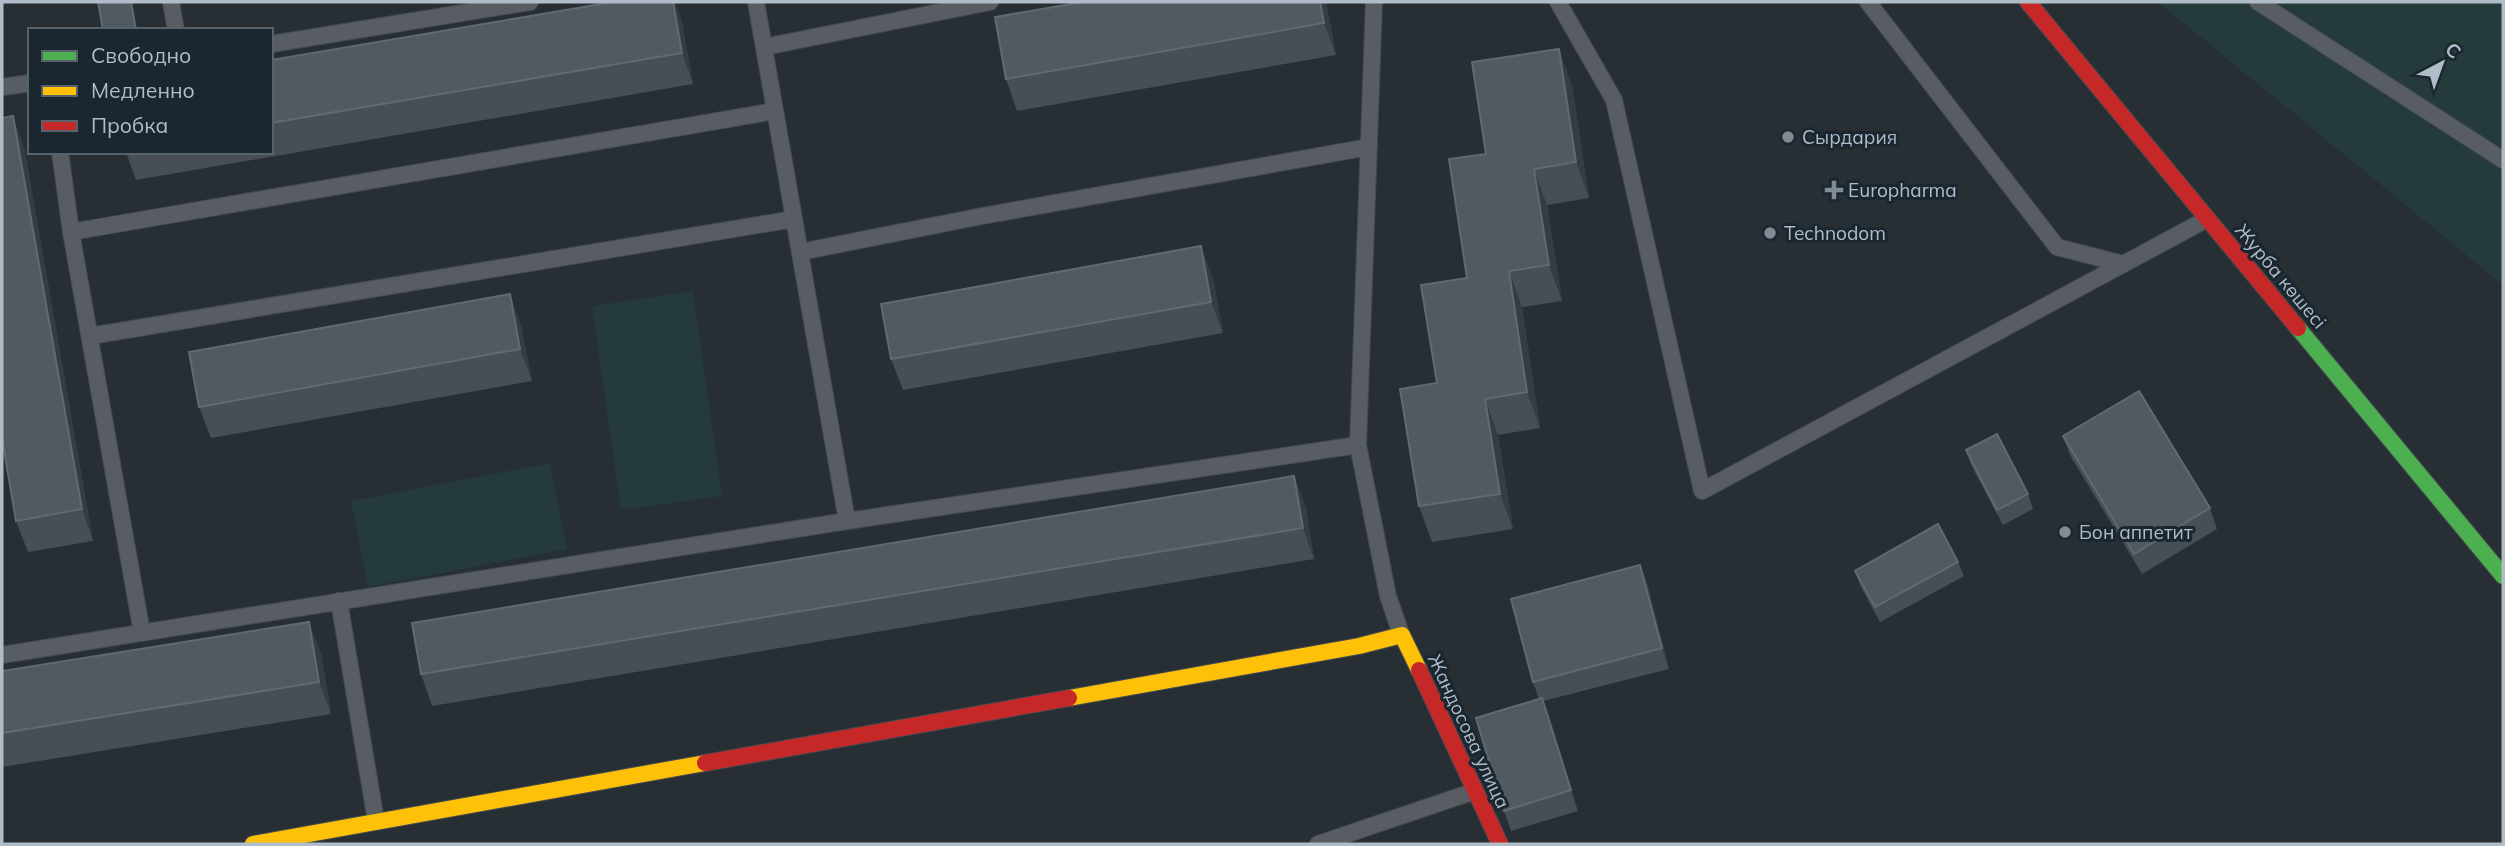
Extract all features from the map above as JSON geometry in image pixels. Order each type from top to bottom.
[{"type":"street","name":"Журба көшесі","points":[[2028,2],[2503,576]]},
{"type":"street","name":"Жандосова улица","points":[[1402,635],[1500,844]]},
{"type":"street","points":[[254,844],[1346,648],[1402,635]]},
{"type":"lane","points":[[171,2],[176,28]]},
{"type":"lane","points":[[273,44],[530,2]]},
{"type":"lane","points":[[756,2],[846,521]]},
{"type":"lane","points":[[764,47],[959,5],[990,2]]},
{"type":"lane","points":[[1374,2],[1358,445],[1388,596],[1402,635]]},
{"type":"lane","points":[[1558,2],[1614,100],[1702,491],[2207,219]]},
{"type":"lane","points":[[1868,2],[2057,247],[2123,264]]},
{"type":"lane","points":[[2258,2],[2503,160]]},
{"type":"lane","points":[[2,87],[28,83]]},
{"type":"lane","points":[[71,232],[775,111]]},
{"type":"lane","points":[[800,252],[982,215],[1369,148]]},
{"type":"lane","points":[[60,154],[71,232],[142,632]]},
{"type":"lane","points":[[90,336],[794,219]]},
{"type":"lane","points":[[2,655],[846,521],[1358,445]]},
{"type":"lane","points":[[339,601],[377,824]]},
{"type":"lane","points":[[1318,844],[1475,791]]},
{"type":"green space","points":[[2158,2],[2503,2],[2503,285]]},
{"type":"green space","points":[[693,291],[722,496],[621,510],[592,306]]},
{"type":"green space","points":[[550,463],[567,549],[368,587],[351,501]]},
{"type":"building","points":[[98,2],[131,2],[136,28],[103,28]]},
{"type":"building","points":[[613,2],[673,2],[682,53],[273,123],[273,60]]},
{"type":"building","points":[[1083,2],[1320,2],[1324,23],[1006,79],[995,17]]},
{"type":"building","points":[[1559,49],[1576,162],[1534,169],[1549,265],[1509,271],[1527,392],[1485,399],[1500,494],[1419,506],[1400,389],[1437,383],[1421,285],[1467,278],[1449,159],[1486,154],[1472,62]]},
{"type":"building","points":[[13,116],[82,509],[16,521],[2,438],[2,118]]},
{"type":"building","points":[[1201,246],[1211,302],[891,359],[881,304]]},
{"type":"building","points":[[510,294],[520,349],[199,407],[189,352]]},
{"type":"building","points":[[2139,391],[2210,508],[2134,554],[2063,436]]},
{"type":"building","points":[[1997,434],[2028,494],[1997,510],[1966,450]]},
{"type":"building","points":[[1294,476],[1303,528],[421,674],[412,623]]},
{"type":"building","points":[[1938,524],[1958,562],[1875,607],[1855,571]]},
{"type":"building","points":[[1640,565],[1662,648],[1533,682],[1511,599]]},
{"type":"building","points":[[309,622],[319,682],[2,733],[2,671]]},
{"type":"building","points":[[1542,698],[1571,790],[1504,811],[1476,718]]},
{"type":"traffic: fast","points":[[2298,328],[2503,576]]},
{"type":"traffic: slow","points":[[1069,698],[1359,646],[1402,635],[1419,670]]},
{"type":"traffic: slow","points":[[253,844],[705,763]]},
{"type":"traffic: jam","points":[[2028,2],[2298,328]]},
{"type":"traffic: jam","points":[[1419,670],[1500,844]]},
{"type":"traffic: jam","points":[[705,763],[1069,698]]},
{"type":"place","name":"Сырдария","points":[[1788,137]]},
{"type":"place","name":"Europharma","points":[[1834,190]]},
{"type":"place","name":"Technodom","points":[[1770,233]]},
{"type":"place","name":"Бон аппетит","points":[[2065,532]]}]
